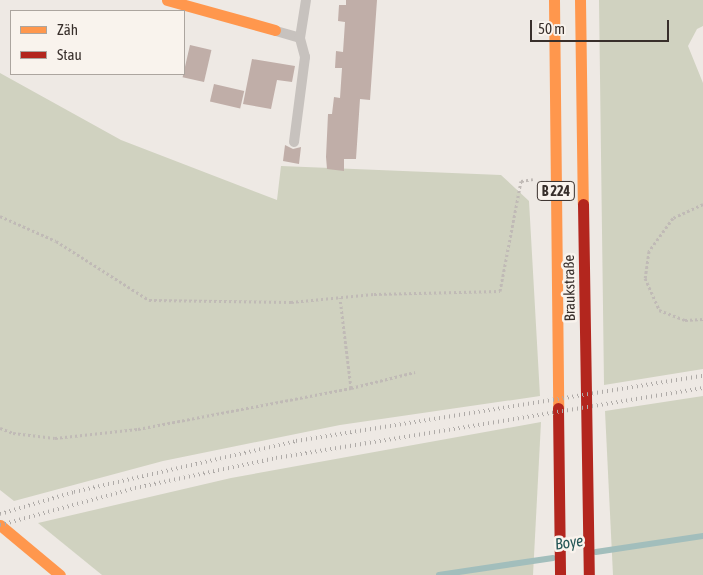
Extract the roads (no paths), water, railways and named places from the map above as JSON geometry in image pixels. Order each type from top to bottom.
[{"type":"main road","points":[[167,0],[275,30]]},
{"type":"main road","name":"Braukstraße","points":[[554,0],[560,575]]},
{"type":"main road","name":"Braukstraße","points":[[580,0],[589,575]]},
{"type":"main road","points":[[0,525],[60,575]]},
{"type":"lane","points":[[294,142],[305,57],[300,38],[306,0]]},
{"type":"lane","points":[[275,30],[300,38]]},
{"type":"waterway","name":"Boye","points":[[596,552],[703,536]]},
{"type":"waterway","name":"Boye","points":[[439,575],[553,558]]},
{"type":"railway","points":[[0,514],[74,492],[296,441],[703,376]]},
{"type":"railway","points":[[0,525],[135,488],[276,458],[703,388]]}]
